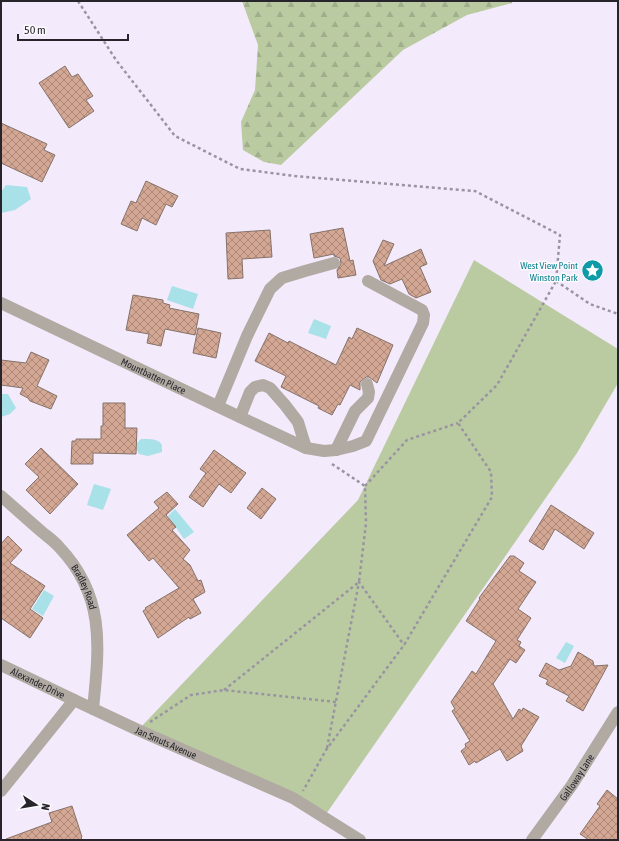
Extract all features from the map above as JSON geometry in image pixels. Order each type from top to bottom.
[{"type":"street","points":[[218,406],[247,336],[270,289],[282,278],[305,270],[334,263]]},
{"type":"street","name":"Mountbatten Place","points":[[1,303],[306,448],[324,451],[354,446],[366,441],[424,323],[424,315],[422,310],[368,281]]},
{"type":"street","points":[[336,450],[355,411],[368,398],[369,392],[367,384]]},
{"type":"street","points":[[240,417],[250,392],[255,387],[263,385],[270,388],[298,422],[306,448]]},
{"type":"street","name":"Bradley Road","points":[[1,496],[60,548],[76,569],[90,595],[95,612],[98,655],[93,709]]},
{"type":"street","name":"Alexander Drive","points":[[1,665],[74,700]]},
{"type":"street","points":[[1,792],[74,700]]},
{"type":"street","name":"Jan Smuts Avenue","points":[[74,700],[297,801],[360,840]]},
{"type":"street","name":"Galloway Lane","points":[[532,840],[572,784],[618,712]]},
{"type":"path","points":[[78,1],[116,60],[175,136],[240,169],[295,176],[475,191],[560,235],[556,281],[497,385],[458,424],[407,440],[365,486],[366,523],[359,582],[326,750]]},
{"type":"path","points":[[556,281],[590,304],[618,314]]},
{"type":"path","points":[[297,801],[326,750],[404,645],[492,497],[491,472],[458,424]]},
{"type":"path","points":[[326,460],[365,486]]},
{"type":"path","points":[[359,582],[404,645]]},
{"type":"path","points":[[224,690],[359,582]]},
{"type":"path","points":[[138,730],[192,695],[224,690],[336,702]]},
{"type":"green space","points":[[242,1],[512,1],[512,3],[467,15],[403,50],[281,165],[264,162],[243,150],[241,122],[255,90],[258,45]]},
{"type":"green space","points":[[474,260],[618,349],[618,383],[577,453],[324,817],[138,730],[358,500]]},
{"type":"shaded area","points":[[6,185],[27,187],[31,199],[15,210],[1,213],[1,192]]},
{"type":"shaded area","points":[[172,286],[198,294],[193,309],[167,300]]},
{"type":"shaded area","points":[[314,319],[331,326],[326,339],[308,333]]},
{"type":"shaded area","points":[[1,394],[8,394],[16,408],[10,414],[1,417]]},
{"type":"shaded area","points":[[141,439],[153,439],[158,441],[162,445],[162,452],[148,456],[139,454],[137,450],[137,443]]},
{"type":"shaded area","points":[[94,484],[111,489],[103,510],[87,505]]},
{"type":"shaded area","points":[[175,509],[194,532],[184,539],[168,516]]},
{"type":"shaded area","points":[[44,590],[54,596],[43,616],[32,609]]},
{"type":"shaded area","points":[[566,642],[574,646],[565,663],[556,658]]},
{"type":"building","points":[[65,66],[72,77],[78,74],[93,96],[86,100],[94,111],[69,128],[39,83]]},
{"type":"building","points":[[1,123],[47,144],[44,150],[55,155],[42,182],[1,163]]},
{"type":"building","points":[[146,181],[178,196],[172,207],[166,204],[156,225],[142,218],[137,231],[121,224],[131,201],[136,203]]},
{"type":"building","points":[[343,228],[350,261],[353,260],[356,275],[338,278],[337,270],[341,264],[340,258],[334,256],[334,254],[314,258],[310,234]]},
{"type":"building","points":[[270,230],[272,257],[242,259],[243,278],[228,279],[226,233]]},
{"type":"building","points":[[383,240],[394,244],[384,266],[421,249],[427,264],[420,267],[431,292],[416,298],[409,294],[402,279],[390,284],[381,280],[373,261]]},
{"type":"building","points":[[133,295],[163,300],[163,303],[170,305],[169,308],[199,314],[195,335],[165,329],[161,346],[147,343],[149,334],[126,330]]},
{"type":"building","points":[[198,328],[221,333],[216,358],[193,353]]},
{"type":"building","points":[[357,328],[393,345],[377,383],[369,377],[366,377],[360,382],[360,390],[350,385],[340,405],[338,404],[332,415],[318,408],[319,406],[281,387],[286,376],[255,361],[269,333],[288,343],[289,341],[336,365],[349,337],[352,339]]},
{"type":"building","points":[[31,352],[49,360],[37,386],[57,396],[51,409],[30,401],[28,398],[20,394],[23,388],[1,385],[1,360],[26,363]]},
{"type":"building","points":[[103,403],[125,403],[125,428],[137,428],[136,454],[93,453],[93,464],[71,464],[72,441],[76,441],[76,439],[101,439],[101,426],[103,426]]},
{"type":"building","points":[[41,448],[78,484],[50,514],[26,490],[39,477],[25,464]]},
{"type":"building","points":[[214,450],[246,473],[231,493],[219,484],[203,507],[189,497],[206,473],[200,469]]},
{"type":"building","points":[[262,488],[276,499],[261,519],[247,508]]},
{"type":"building","points":[[167,492],[178,504],[166,515],[176,527],[172,530],[190,550],[183,559],[190,565],[198,581],[201,580],[205,592],[193,599],[201,613],[190,619],[189,617],[158,638],[143,611],[146,609],[145,608],[179,588],[153,558],[149,561],[127,535],[159,508],[154,502]]},
{"type":"building","points":[[551,505],[594,533],[584,549],[555,529],[543,550],[529,541]]},
{"type":"building","points":[[8,536],[22,550],[10,563],[45,586],[30,609],[43,618],[30,638],[1,618],[1,544]]},
{"type":"building","points":[[510,556],[514,556],[524,563],[519,571],[536,582],[518,609],[531,618],[517,640],[521,642],[519,646],[525,650],[516,663],[510,659],[493,684],[513,719],[519,709],[522,711],[523,708],[539,717],[521,746],[523,751],[507,761],[500,749],[476,763],[475,761],[469,765],[461,751],[466,747],[465,744],[470,741],[452,711],[455,709],[451,702],[472,671],[476,674],[496,641],[466,621],[480,599],[479,598]]},
{"type":"building","points":[[578,652],[593,661],[594,666],[608,665],[583,711],[566,701],[569,696],[546,684],[548,680],[539,676],[546,663],[559,670],[571,666]]},
{"type":"building","points":[[607,790],[618,799],[618,840],[589,840],[580,834],[600,806],[597,804]]},
{"type":"building","points":[[72,806],[82,840],[6,840],[52,822],[49,813]]},
{"type":"place","name":"West View Point Winston Park","points":[[593,271]]}]
